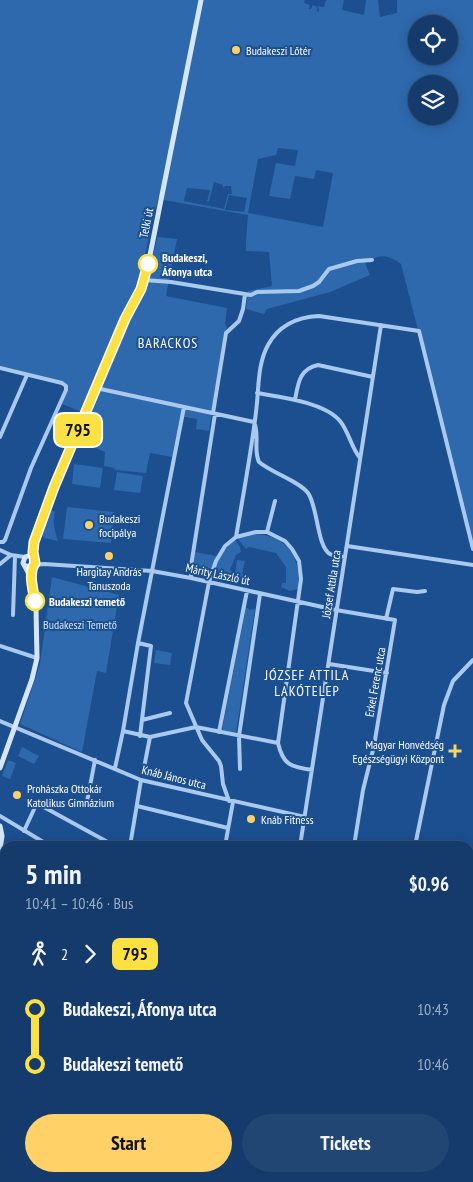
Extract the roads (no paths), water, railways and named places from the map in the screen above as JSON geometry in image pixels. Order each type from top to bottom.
[{"type":"main road","name":"Telki út","points":[[30,561],[41,521],[66,457],[125,319],[144,280],[201,0]]},
{"type":"main road","points":[[0,768],[38,658],[36,609],[31,582],[30,561]]},
{"type":"main road","points":[[0,826],[1,841]]},
{"type":"street","points":[[144,280],[171,282],[245,294],[299,291],[319,282],[329,269],[357,261],[372,260]]},
{"type":"street","points":[[191,578],[191,566],[226,333],[239,321],[245,294]]},
{"type":"street","points":[[236,537],[264,354],[279,331],[292,322],[306,316],[319,316],[419,331],[473,549]]},
{"type":"street","name":"József Attila utca","points":[[301,841],[360,458],[368,420],[381,325]]},
{"type":"street","points":[[295,400],[299,378],[305,370],[311,367],[318,365],[373,377]]},
{"type":"street","points":[[0,368],[44,378],[66,386],[66,390],[31,468],[2,542]]},
{"type":"street","points":[[0,437],[27,375]]},
{"type":"street","points":[[96,388],[254,422]]},
{"type":"street","points":[[257,393],[295,400],[322,409],[336,418],[348,434],[360,458]]},
{"type":"street","points":[[115,768],[184,407]]},
{"type":"street","points":[[254,422],[256,430],[256,457],[259,462],[303,487],[313,503],[325,549],[331,554],[345,557]]},
{"type":"street","points":[[267,532],[275,501]]},
{"type":"street","points":[[226,841],[231,802],[226,794],[219,760],[202,740],[186,703],[210,582],[220,552],[236,537],[256,532],[267,532],[285,541],[299,561],[301,579],[278,743],[284,760],[290,765],[312,770]]},
{"type":"street","points":[[347,546],[473,565]]},
{"type":"street","points":[[0,550],[30,561]]},
{"type":"street","points":[[0,564],[13,556]]},
{"type":"street","points":[[12,615],[13,556]]},
{"type":"street","name":"Márity László út","points":[[30,561],[44,564],[152,571],[386,619]]},
{"type":"street","points":[[386,619],[393,589],[416,592],[425,591]]},
{"type":"street","points":[[219,732],[247,591]]},
{"type":"street","points":[[240,769],[238,736],[260,594]]},
{"type":"street","name":"Erkel Ferenc utca","points":[[355,841],[387,673],[395,620],[386,619]]},
{"type":"street","points":[[138,643],[151,646],[140,736]]},
{"type":"street","points":[[0,646],[38,658]]},
{"type":"street","points":[[416,841],[444,705],[453,681],[473,660]]},
{"type":"street","points":[[329,664],[387,673]]},
{"type":"street","points":[[142,720],[170,712]]},
{"type":"street","name":"Knáb János utca","points":[[0,722],[141,780],[305,818]]},
{"type":"street","points":[[123,731],[150,737],[196,727],[278,743]]},
{"type":"street","points":[[143,773],[150,737]]},
{"type":"street","points":[[87,802],[95,760]]},
{"type":"street","points":[[131,841],[141,780]]},
{"type":"street","points":[[223,800],[226,794]]},
{"type":"street","points":[[24,831],[36,805],[40,805],[105,841]]},
{"type":"street","points":[[137,806],[228,828]]},
{"type":"street","points":[[0,816],[41,841]]},
{"type":"place","name":"Budakeszi Lőtér","points":[[236,50]]},
{"type":"place","name":"Budakeszi, Áfonya utca","points":[[148,264]]},
{"type":"place","name":"Budakeszi focipálya","points":[[89,525]]},
{"type":"place","name":"Hargitay András Tanuszoda","points":[[109,556]]},
{"type":"place","name":"Budakeszi temető","points":[[35,601]]},
{"type":"place","name":"Magyar Honvédség Egészségügyi Központ","points":[[455,751]]},
{"type":"place","name":"Prohászka Ottokár Katolikus Gimnázium","points":[[17,795]]},
{"type":"place","name":"Knáb Fitness","points":[[251,819]]},
{"type":"district","name":"BARACKOS","points":[[168,343]]},
{"type":"district","name":"JÓZSEF ATTILA LAKÓTELEP","points":[[307,684]]},
{"type":"park label","name":"Budakeszi Temető","points":[[80,624]]}]
